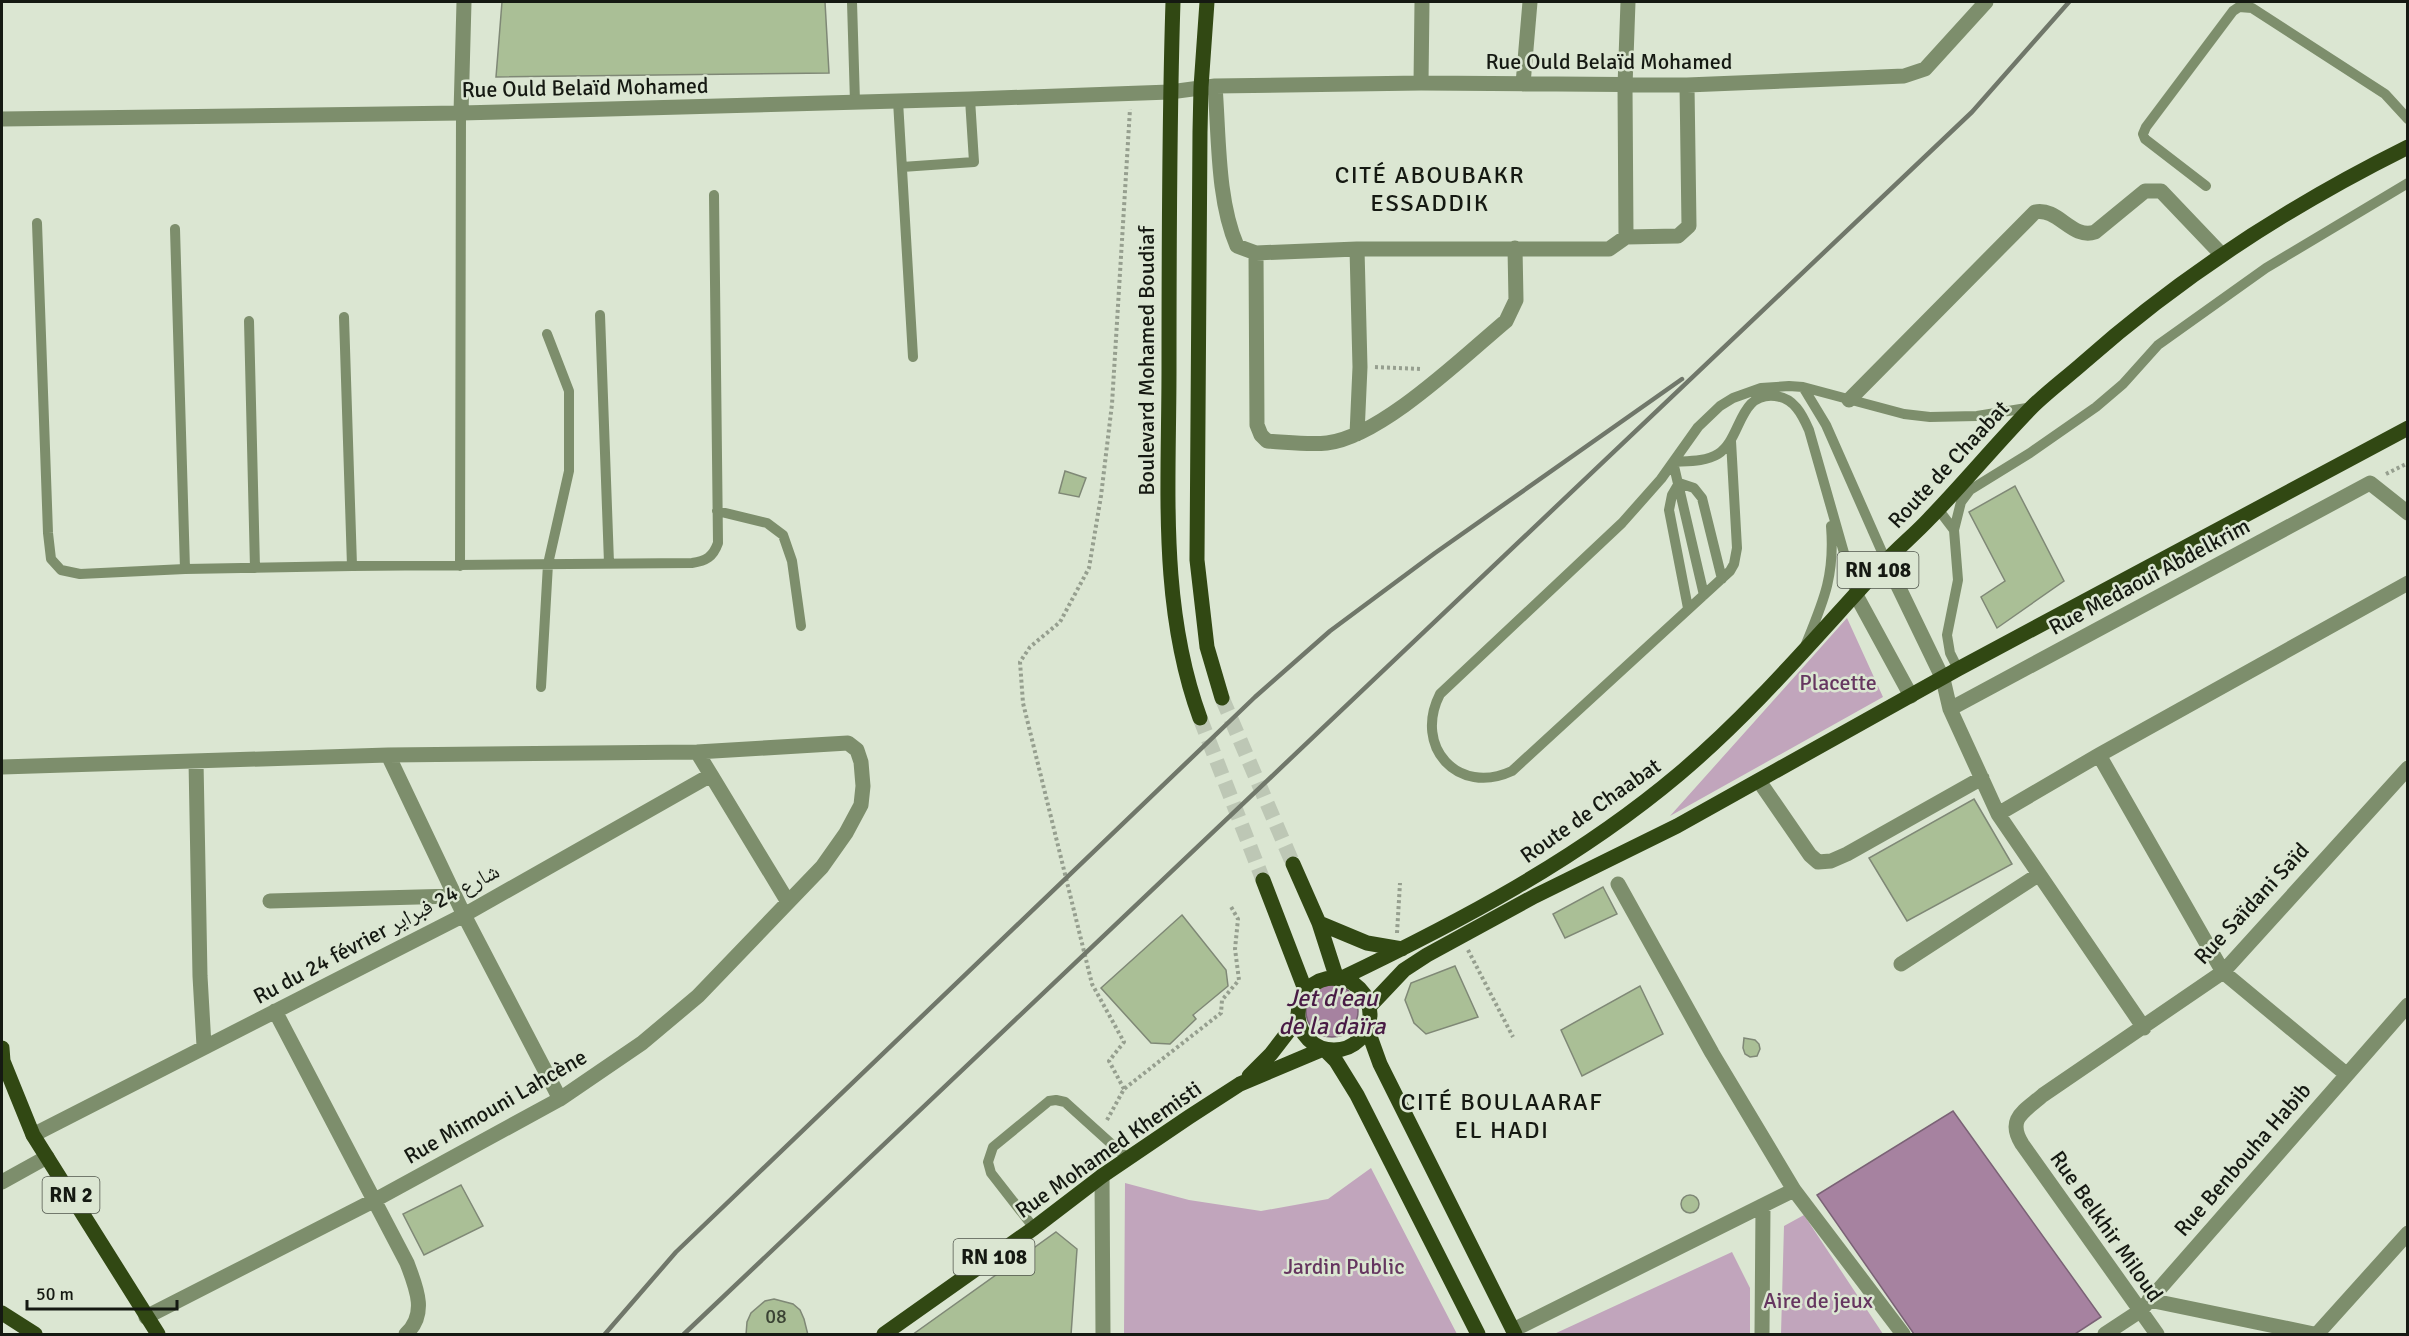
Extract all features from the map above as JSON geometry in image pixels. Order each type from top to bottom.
[{"type":"main road","name":"Boulevard Mohamed Boudiaf","points":[[1173,2],[1170,92],[1168,542],[1184,669],[1200,717]]},
{"type":"main road","points":[[1208,2],[1197,560],[1207,647],[1222,698]]},
{"type":"main road","name":"Route de Chaabat","points":[[1339,979],[1402,949],[1526,883],[1628,815],[1690,765],[1736,721],[2033,407],[2108,340],[2191,275],[2222,255],[2370,165],[2408,147]]},
{"type":"main road","name":"Route de Chaabat","points":[[1369,1007],[1404,970],[1427,954],[1535,896],[1677,826],[1958,669],[2408,428]]},
{"type":"main road","points":[[1293,864],[1319,923],[1339,979]]},
{"type":"main road","points":[[1263,880],[1306,992]]},
{"type":"main road","points":[[1319,923],[1368,943],[1402,949]]},
{"type":"main road","points":[[1478,1335],[1357,1095],[1336,1061],[1324,1049],[1306,1037],[1298,1020],[1301,1000],[1306,992],[1320,981],[1339,979],[1359,989],[1369,1007],[1367,1028],[1380,1064],[1514,1332]]},
{"type":"main road","name":"Rue Mohamed Khemisti","points":[[1240,1084],[1271,1054],[1298,1020]]},
{"type":"main road","points":[[1324,1049],[1334,1050],[1354,1044],[1367,1028]]},
{"type":"main road","name":"RN 2","points":[[2,1048],[3,1061],[33,1135],[158,1335]]},
{"type":"main road","name":"Rue Mohamed Khemisti","points":[[886,1334],[1127,1158],[1240,1084],[1324,1049]]},
{"type":"main road","points":[[2,1313],[35,1335]]},
{"type":"street","points":[[461,113],[464,2]]},
{"type":"street","points":[[1421,83],[1422,2]]},
{"type":"street","points":[[1523,84],[1530,2]]},
{"type":"street","points":[[1626,237],[1625,86],[1628,2]]},
{"type":"street","name":"Rue Ould Belaïd Mohamed","points":[[2,119],[461,113],[1170,92],[1208,86],[1421,83],[1625,86],[1904,76],[1925,69],[1986,2]]},
{"type":"street","points":[[1208,86],[1232,233],[1238,246],[1256,253],[1357,249],[1609,249],[1626,237],[1678,236],[1689,226],[1687,85]]},
{"type":"street","points":[[1849,400],[2035,212],[2048,213],[2080,233],[2088,234],[2096,232],[2145,191],[2161,191],[2222,255]]},
{"type":"street","points":[[1256,253],[1257,425],[1261,435],[1267,441],[1328,443],[1357,434],[1391,415],[1506,321],[1516,300],[1515,248]]},
{"type":"street","points":[[1357,249],[1360,367],[1357,434]]},
{"type":"street","name":"Rue Medaoui Abdelkrim","points":[[1950,709],[2370,483],[2408,513]]},
{"type":"street","points":[[1886,561],[1943,679],[1950,709],[1998,814],[2144,1028]]},
{"type":"street","points":[[1998,814],[2099,755],[2408,583]]},
{"type":"street","points":[[1856,595],[1911,696]]},
{"type":"street","name":"Rue Mimouni Lahcène","points":[[146,1317],[375,1200],[560,1100],[642,1043],[698,996],[822,867],[846,833],[861,805],[863,786],[861,762],[857,750],[848,743],[697,752]]},
{"type":"street","points":[[2,767],[388,756],[697,752],[788,902]]},
{"type":"street","points":[[2099,755],[2223,972],[2346,1074]]},
{"type":"street","points":[[388,756],[464,915],[560,1100]]},
{"type":"street","points":[[196,761],[200,976],[204,1046]]},
{"type":"street","name":"Rue Saïdani Saïd","points":[[2022,1144],[2014,1128],[2019,1115],[2043,1095],[2223,972],[2408,768]]},
{"type":"street","name":"Ru du 24 février شارع 24 فبراير","points":[[33,1135],[464,915],[711,775]]},
{"type":"street","points":[[1759,781],[1810,855],[1818,862],[1831,861],[1847,854],[1982,778]]},
{"type":"street","points":[[1901,964],[2038,875]]},
{"type":"street","points":[[1618,884],[1712,1053],[1794,1190],[1903,1335]]},
{"type":"street","points":[[270,900],[455,896]]},
{"type":"street","name":"Rue Benbouha Habib","points":[[2105,1335],[2144,1306],[2408,1005]]},
{"type":"street","points":[[275,1011],[407,1263],[416,1288],[419,1311],[411,1333]]},
{"type":"street","name":"Rue Belkhir Miloud","points":[[2022,1144],[2144,1306],[2157,1335]]},
{"type":"street","points":[[2,1182],[47,1157]]},
{"type":"street","points":[[1102,1176],[1103,1335]]},
{"type":"street","points":[[1514,1332],[1794,1190]]},
{"type":"street","points":[[1762,1335],[1763,1207]]},
{"type":"street","points":[[2144,1306],[2316,1335],[2408,1233]]},
{"type":"lane","points":[[852,2],[855,102]]},
{"type":"lane","points":[[2206,186],[2145,140],[2143,134],[2226,20],[2239,7],[2252,8],[2385,94],[2408,118]]},
{"type":"lane","points":[[902,167],[974,162],[970,99]]},
{"type":"lane","points":[[898,101],[913,357]]},
{"type":"lane","points":[[460,566],[461,113]]},
{"type":"lane","points":[[1958,669],[1950,653],[1947,635],[1958,580],[1954,530],[1961,502],[1970,490],[2030,453],[2096,407],[2123,384],[2158,345],[2266,268],[2408,183]]},
{"type":"lane","points":[[37,223],[48,533],[51,559],[62,570],[80,574],[184,569],[692,563],[705,561],[715,552],[718,543],[714,195]]},
{"type":"lane","points":[[175,229],[184,569]]},
{"type":"lane","points":[[600,315],[609,563]]},
{"type":"lane","points":[[344,317],[352,566]]},
{"type":"lane","points":[[249,321],[255,568]]},
{"type":"lane","points":[[541,687],[548,564],[569,471],[569,391],[547,334]]},
{"type":"lane","points":[[1731,441],[1737,548],[1734,564],[1722,579],[1512,771],[1488,778],[1469,776],[1452,768],[1435,746],[1431,719],[1440,694],[1622,523],[1642,502],[1698,427],[1720,406],[1747,392],[1776,385],[1803,387],[1904,414],[1930,417],[1977,416],[2033,407]]},
{"type":"lane","points":[[1803,387],[1826,425],[1886,561]]},
{"type":"lane","points":[[1673,462],[1709,458],[1724,449],[1731,441],[1738,422],[1752,402],[1768,396],[1789,401],[1803,416],[1809,430],[1856,595]]},
{"type":"lane","points":[[1673,462],[1704,595]]},
{"type":"lane","points":[[1679,483],[1694,488],[1702,498],[1722,579]]},
{"type":"lane","points":[[1679,483],[1672,495],[1669,510],[1688,608]]},
{"type":"lane","points":[[1803,652],[1820,610],[1832,570],[1828,502]]},
{"type":"lane","points":[[1938,509],[1954,530]]},
{"type":"lane","points":[[717,511],[766,523],[783,535],[792,561],[801,626]]},
{"type":"lane","points":[[1034,1228],[991,1173],[988,1162],[993,1147],[1044,1104],[1056,1100],[1065,1102],[1127,1158]]},
{"type":"path","points":[[1124,1089],[1109,1061],[1124,1042],[1092,984],[1023,703],[1020,662],[1030,647],[1060,622],[1089,567],[1112,404],[1131,93]]},
{"type":"path","points":[[1360,367],[1446,370]]},
{"type":"path","points":[[1397,933],[1400,883]]},
{"type":"path","points":[[1100,1132],[1124,1089],[1221,1012],[1222,1000],[1239,980],[1235,949],[1238,919],[1230,905]]},
{"type":"path","points":[[1461,936],[1513,1037]]},
{"type":"green space","name":"Placette","points":[[1847,618],[1883,697],[1670,816]]},
{"type":"green space","name":"Jardin Public","points":[[1371,1168],[1457,1334],[1124,1334],[1125,1183],[1189,1200],[1261,1211],[1328,1199]]},
{"type":"green space","name":"Aire de jeux","points":[[1804,1215],[1883,1334],[1781,1334],[1784,1226]]},
{"type":"green space","points":[[1732,1252],[1750,1288],[1750,1334],[1554,1334]]},
{"type":"water","name":"Jet d'eau de la daïra","points":[[1327,985],[1337,985],[1351,992],[1358,1011],[1351,1030],[1337,1037],[1327,1037],[1317,1033],[1310,1026],[1306,1016],[1306,1006],[1310,996],[1317,989]]},
{"type":"water","points":[[1953,1111],[2101,1317],[2075,1334],[1914,1334],[1817,1195]]},
{"type":"building","points":[[502,2],[825,2],[829,73],[496,77]]},
{"type":"building","points":[[1065,471],[1086,478],[1079,497],[1059,493]]},
{"type":"building","points":[[2015,486],[2064,581],[1997,628],[1981,597],[2005,581],[1969,512]]},
{"type":"building","points":[[1974,799],[2012,864],[1907,921],[1869,858]]},
{"type":"building","points":[[1603,887],[1617,914],[1565,938],[1553,914]]},
{"type":"building","points":[[1182,915],[1226,970],[1228,986],[1193,1015],[1196,1019],[1170,1044],[1151,1043],[1101,988]]},
{"type":"building","points":[[1455,966],[1478,1017],[1426,1034],[1414,1023],[1405,1000],[1411,983]]},
{"type":"building","points":[[1640,986],[1663,1034],[1582,1076],[1561,1030]]},
{"type":"building","points":[[1744,1038],[1755,1040],[1759,1044],[1760,1049],[1757,1056],[1750,1057],[1745,1054]]},
{"type":"building","points":[[461,1185],[483,1226],[424,1255],[403,1214]]},
{"type":"building","points":[[1686,1195],[1694,1195],[1699,1200],[1697,1211],[1686,1213],[1681,1208],[1681,1200]]},
{"type":"building","points":[[1056,1232],[1077,1249],[1071,1335],[912,1335]]},
{"type":"building","points":[[774,1299],[793,1304],[800,1310],[808,1335],[746,1335],[747,1322],[751,1313],[765,1301]]},
{"type":"tunnel","points":[[1222,698],[1293,864]]},
{"type":"tunnel","points":[[1200,718],[1263,880]]},
{"type":"railway","points":[[684,1334],[1972,112],[2069,2]]},
{"type":"railway","points":[[605,1334],[676,1252],[1255,697],[1330,631],[1435,553],[1682,379]]},
{"type":"district","name":"CITÉ ABOUBAKR ESSADDIK","points":[[1430,189]]},
{"type":"district","name":"CITÉ BOULAARAF EL HADI","points":[[1502,1116]]}]
